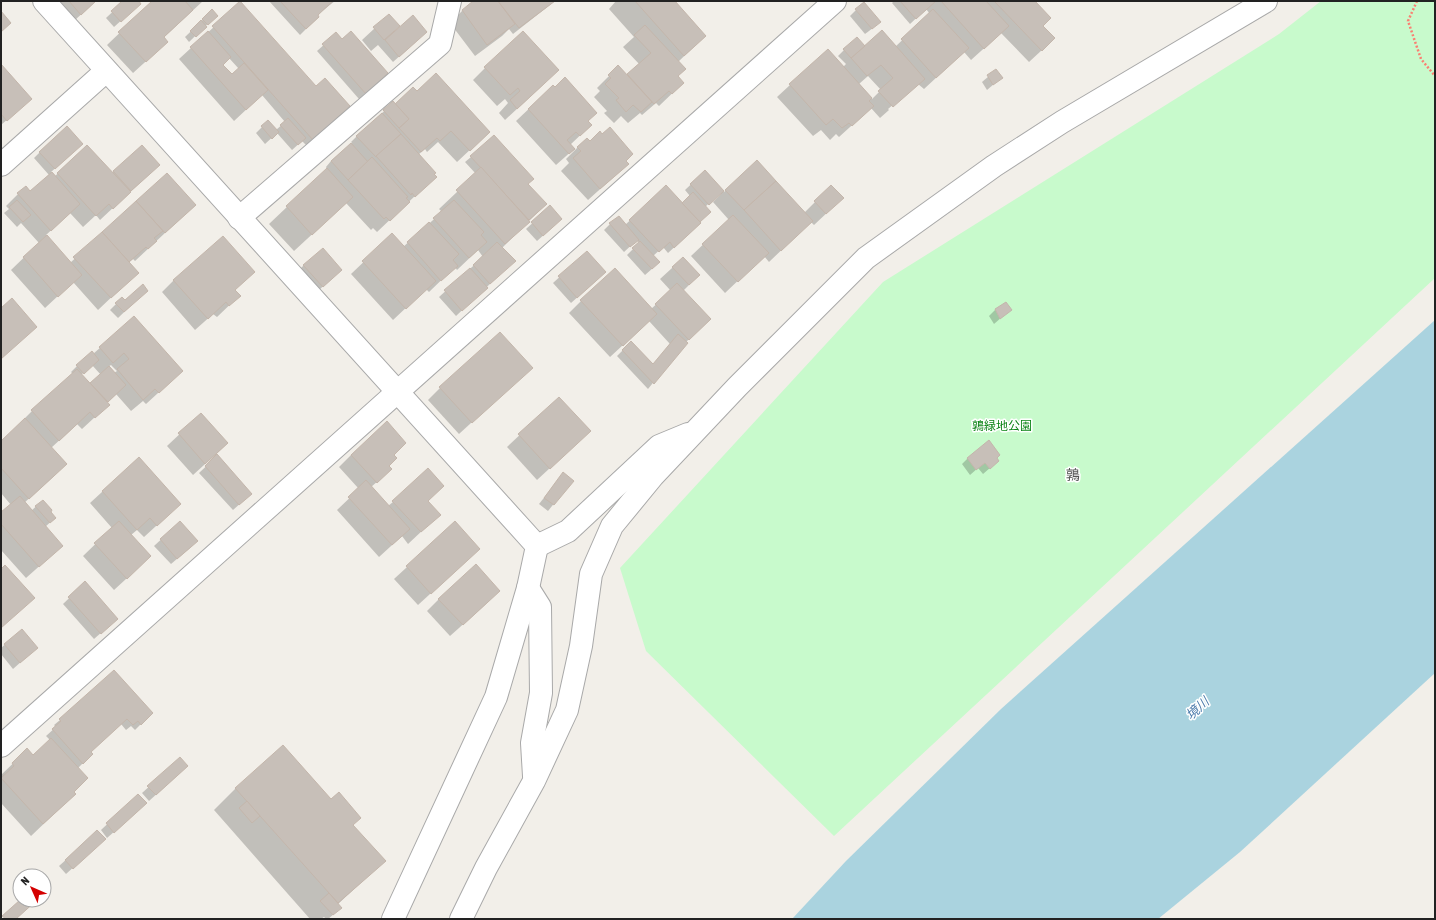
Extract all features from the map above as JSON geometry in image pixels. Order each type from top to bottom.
[{"type":"street","points":[[44,1],[537,546]]},
{"type":"street","points":[[239,218],[440,44],[450,1]]},
{"type":"street","points":[[1,746],[835,1]]},
{"type":"street","points":[[461,919],[486,868],[534,781],[567,710],[581,646],[591,574],[612,526],[653,476],[736,388],[866,258],[994,166],[1062,122],[1266,1]]},
{"type":"street","points":[[1,165],[106,71]]},
{"type":"street","points":[[537,546],[568,531],[659,446],[694,432]]},
{"type":"street","points":[[393,919],[496,697],[528,588],[537,546]]},
{"type":"street","points":[[528,588],[540,607],[541,693],[532,743],[534,781]]},
{"type":"path","points":[[1417,1],[1408,21],[1421,59],[1435,76]]},
{"type":"green space","name":"鶉緑地公園","points":[[1321,1],[1435,1],[1435,278],[834,836],[646,651],[620,568],[883,282],[1279,34]]},
{"type":"water","name":"境川","points":[[1435,320],[1435,673],[1240,852],[1158,919],[792,919],[846,861],[1001,709]]},
{"type":"building","points":[[69,1],[96,1],[81,15]]},
{"type":"building","points":[[122,1],[139,1],[141,4],[121,22],[111,11]]},
{"type":"building","points":[[152,1],[185,1],[193,10],[164,37],[168,42],[146,62],[118,32]]},
{"type":"building","points":[[240,1],[316,86],[325,78],[350,106],[313,140],[212,26]]},
{"type":"building","points":[[280,1],[333,1],[306,29]]},
{"type":"building","points":[[473,1],[498,1],[515,24],[487,45],[462,10]]},
{"type":"building","points":[[498,1],[555,1],[519,28]]},
{"type":"building","points":[[635,1],[675,1],[706,36],[684,56]]},
{"type":"building","points":[[900,1],[936,1],[916,19]]},
{"type":"building","points":[[941,1],[986,1],[1009,26],[984,49]]},
{"type":"building","points":[[994,1],[1035,1],[1051,18],[1043,26],[1055,38],[1042,51]]},
{"type":"building","points":[[864,2],[881,22],[872,29],[855,9]]},
{"type":"building","points":[[212,9],[218,16],[208,25],[202,19]]},
{"type":"building","points":[[933,9],[969,48],[936,78],[901,39]]},
{"type":"building","points":[[1,11],[11,23],[1,32]]},
{"type":"building","points":[[389,14],[400,26],[384,40],[373,27]]},
{"type":"building","points":[[413,15],[427,32],[399,57],[385,40]]},
{"type":"building","points":[[201,20],[207,27],[196,37],[190,31]]},
{"type":"building","points":[[645,25],[686,69],[678,76],[684,83],[672,94],[669,91],[654,104],[627,74],[651,53],[634,35]]},
{"type":"building","points":[[882,30],[925,79],[893,107],[878,91],[893,78],[881,65],[867,76],[851,58]]},
{"type":"building","points":[[208,31],[231,57],[223,65],[232,74],[244,63],[268,90],[246,110],[190,47]]},
{"type":"building","points":[[351,31],[388,73],[366,94],[322,44],[336,32],[342,39]]},
{"type":"building","points":[[523,31],[559,70],[517,109],[510,100],[520,91],[518,88],[510,95],[484,67]]},
{"type":"building","points":[[857,37],[865,46],[851,58],[843,49]]},
{"type":"building","points":[[828,49],[872,98],[869,101],[874,106],[852,126],[849,123],[842,128],[833,119],[826,125],[789,84]]},
{"type":"building","points":[[1,64],[32,99],[7,121],[1,114]]},
{"type":"building","points":[[618,65],[652,102],[641,112],[633,105],[626,112],[616,100],[619,98],[605,84],[611,78],[608,75]]},
{"type":"building","points":[[996,69],[1003,78],[993,85],[987,75]]},
{"type":"building","points":[[436,73],[490,132],[470,151],[451,131],[440,141],[437,138],[421,152],[399,128],[409,119],[395,104],[413,87],[417,91]]},
{"type":"building","points":[[565,77],[597,113],[588,121],[592,125],[580,136],[576,132],[567,140],[575,149],[569,154],[528,109],[553,85],[555,87]]},
{"type":"building","points":[[393,101],[409,119],[399,128],[383,110]]},
{"type":"building","points":[[382,113],[401,134],[376,157],[356,136]]},
{"type":"building","points":[[288,118],[306,138],[298,145],[280,125]]},
{"type":"building","points":[[268,120],[279,132],[272,139],[261,126]]},
{"type":"building","points":[[67,126],[83,144],[55,169],[39,152]]},
{"type":"building","points":[[610,127],[633,154],[626,161],[629,164],[600,189],[573,158],[581,151],[577,147],[587,138],[590,141],[600,131],[602,134]]},
{"type":"building","points":[[401,134],[436,173],[434,174],[437,177],[415,197],[412,193],[411,195],[376,156]]},
{"type":"building","points":[[494,135],[534,179],[528,184],[547,204],[529,220],[470,156]]},
{"type":"building","points":[[351,143],[368,162],[348,180],[331,161]]},
{"type":"building","points":[[87,145],[131,192],[113,209],[109,204],[96,216],[57,173]]},
{"type":"building","points":[[142,145],[160,165],[131,191],[113,171]]},
{"type":"building","points":[[372,157],[408,197],[406,198],[410,202],[390,221],[386,217],[384,219],[348,180]]},
{"type":"building","points":[[757,160],[776,181],[744,210],[725,190]]},
{"type":"building","points":[[481,167],[530,222],[505,244],[456,190]]},
{"type":"building","points":[[327,168],[353,197],[312,235],[286,206]]},
{"type":"building","points":[[705,170],[724,191],[709,205],[690,184]]},
{"type":"building","points":[[52,172],[80,204],[51,231],[17,193],[26,186],[30,191]]},
{"type":"building","points":[[167,173],[196,205],[165,233],[136,201]]},
{"type":"building","points":[[776,181],[813,221],[781,251],[744,210]]},
{"type":"building","points":[[666,185],[701,223],[674,248],[670,242],[659,252],[629,220]]},
{"type":"building","points":[[831,185],[844,198],[826,214],[814,201]]},
{"type":"building","points":[[693,192],[711,212],[700,222],[682,203]]},
{"type":"building","points":[[17,200],[31,215],[23,222],[9,207]]},
{"type":"building","points":[[454,200],[484,232],[481,235],[487,242],[469,258],[433,218]]},
{"type":"building","points":[[136,201],[163,231],[154,238],[157,241],[148,249],[146,247],[129,262],[102,232]]},
{"type":"building","points":[[550,205],[562,219],[543,236],[531,222]]},
{"type":"building","points":[[733,215],[769,253],[738,282],[702,244]]},
{"type":"building","points":[[619,216],[639,240],[630,247],[609,223]]},
{"type":"building","points":[[429,222],[459,254],[453,260],[458,266],[441,281],[407,242]]},
{"type":"building","points":[[102,232],[139,273],[111,298],[73,257]]},
{"type":"building","points":[[392,233],[436,281],[406,309],[362,261]]},
{"type":"building","points":[[47,235],[82,275],[58,297],[23,257]]},
{"type":"building","points":[[223,236],[255,272],[235,290],[241,296],[229,306],[226,302],[208,319],[173,280]]},
{"type":"building","points":[[640,241],[660,262],[652,269],[632,248]]},
{"type":"building","points":[[497,242],[516,261],[490,284],[473,265]]},
{"type":"building","points":[[323,248],[342,270],[323,287],[303,265]]},
{"type":"building","points":[[587,251],[606,272],[577,298],[558,276]]},
{"type":"building","points":[[683,257],[700,275],[689,285],[672,267]]},
{"type":"building","points":[[470,268],[488,288],[462,311],[444,290]]},
{"type":"building","points":[[615,268],[657,314],[623,346],[580,300]]},
{"type":"building","points":[[677,283],[711,319],[689,340],[655,304]]},
{"type":"building","points":[[143,284],[148,291],[124,312],[115,303],[122,297],[125,300]]},
{"type":"building","points":[[12,298],[37,327],[1,359],[1,308]]},
{"type":"building","points":[[1006,302],[1012,310],[1000,319],[995,309]]},
{"type":"building","points":[[134,316],[183,371],[159,393],[155,389],[143,400],[117,369],[129,359],[124,353],[113,363],[99,347]]},
{"type":"building","points":[[500,332],[533,368],[472,423],[439,387]]},
{"type":"building","points":[[678,334],[688,343],[654,384],[622,350],[631,341],[653,364]]},
{"type":"building","points":[[92,351],[99,360],[84,374],[76,365]]},
{"type":"building","points":[[109,366],[126,385],[108,402],[90,383]]},
{"type":"building","points":[[77,369],[110,405],[95,418],[90,412],[59,441],[31,410]]},
{"type":"building","points":[[559,397],[591,431],[550,469],[518,434]]},
{"type":"building","points":[[201,413],[228,443],[205,464],[178,433]]},
{"type":"building","points":[[25,418],[67,464],[29,499],[1,468],[1,441]]},
{"type":"building","points":[[387,421],[406,443],[394,455],[397,458],[389,466],[392,469],[377,483],[351,455]]},
{"type":"building","points":[[989,440],[1000,455],[997,458],[999,461],[990,469],[985,463],[976,470],[967,458]]},
{"type":"building","points":[[217,454],[252,494],[239,505],[205,466]]},
{"type":"building","points":[[139,457],[181,504],[157,526],[150,518],[137,530],[102,491]]},
{"type":"building","points":[[428,468],[444,486],[428,501],[441,515],[421,532],[392,501]]},
{"type":"building","points":[[563,472],[574,481],[554,505],[544,498]]},
{"type":"building","points":[[366,480],[410,529],[392,545],[348,497]]},
{"type":"building","points":[[20,496],[63,546],[39,567],[1,524],[1,512]]},
{"type":"building","points":[[43,500],[52,510],[51,512],[56,518],[50,523],[35,506]]},
{"type":"building","points":[[119,521],[151,556],[127,579],[94,543]]},
{"type":"building","points":[[180,521],[198,541],[177,559],[160,539]]},
{"type":"building","points":[[455,521],[480,549],[431,594],[406,566]]},
{"type":"building","points":[[476,564],[500,591],[463,625],[438,599]]},
{"type":"building","points":[[5,565],[35,598],[1,628],[1,569]]},
{"type":"building","points":[[85,581],[118,619],[101,634],[68,597]]},
{"type":"building","points":[[22,629],[38,648],[20,663],[4,644]]},
{"type":"building","points":[[114,670],[153,713],[141,725],[138,721],[133,725],[127,719],[91,752],[93,754],[83,764],[52,729],[61,721],[59,719]]},
{"type":"building","points":[[51,738],[88,778],[74,792],[76,794],[43,824],[1,778],[14,766],[12,763],[27,748],[33,755]]},
{"type":"building","points":[[283,745],[331,799],[339,792],[361,818],[353,825],[386,861],[338,903],[235,788]]},
{"type":"building","points":[[180,757],[188,766],[156,795],[147,786]]},
{"type":"building","points":[[138,794],[147,803],[114,833],[106,823]]},
{"type":"building","points":[[247,801],[260,816],[252,823],[239,808]]},
{"type":"building","points":[[97,830],[106,839],[73,869],[65,860]]},
{"type":"building","points":[[329,893],[342,908],[333,915],[320,901]]},
{"type":"building","points":[[12,907],[28,908],[16,919],[6,919],[2,916]]},
{"type":"district","name":"鶉","points":[[1073,475]]}]
